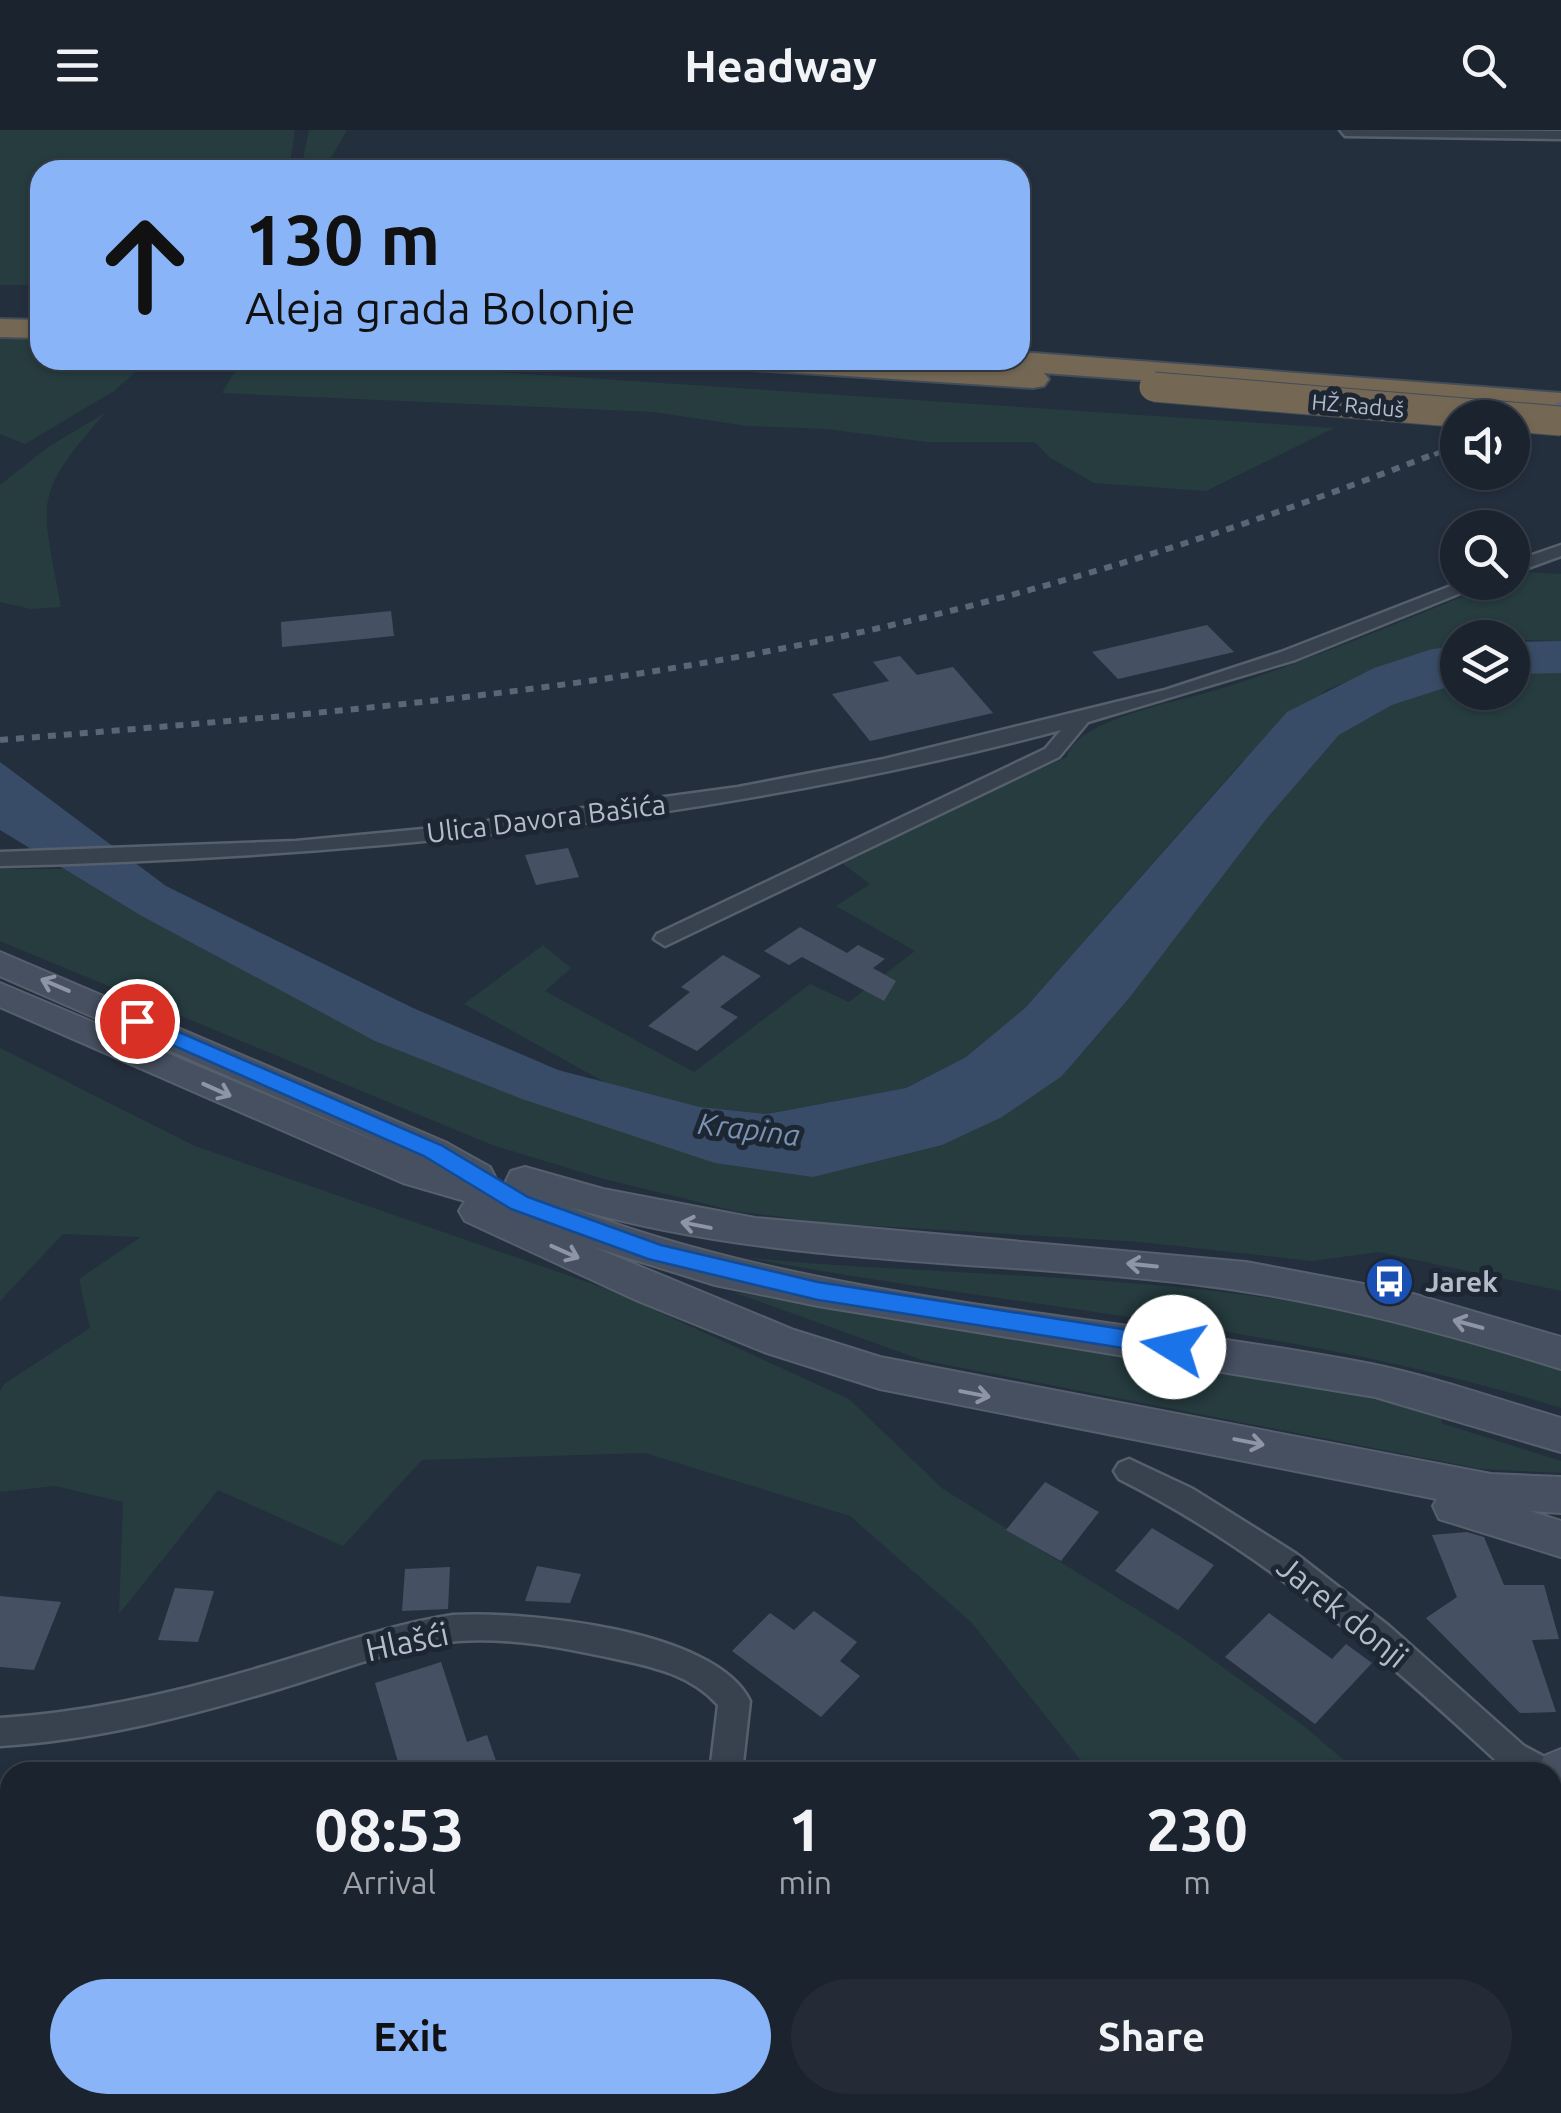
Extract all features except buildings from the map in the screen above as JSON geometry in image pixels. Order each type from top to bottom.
[{"type":"highway","points":[[0,313],[30,314]]},
{"type":"highway","points":[[0,328],[30,329]]},
{"type":"highway","points":[[1030,363],[1162,378]]},
{"type":"highway","points":[[973,370],[1162,378]]},
{"type":"highway","name":"HŽ Raduš","points":[[1162,378],[1561,402]]},
{"type":"highway","name":"HŽ Raduš","points":[[1162,378],[1561,421]]},
{"type":"main road","points":[[0,963],[425,1162],[596,1233],[732,1274],[818,1291],[1375,1381],[1561,1435]]},
{"type":"main road","points":[[0,994],[425,1162],[632,1213],[828,1243],[1139,1264],[1239,1276],[1412,1310],[1561,1354]]},
{"type":"main road","points":[[425,1162],[481,1213],[652,1290],[779,1341],[880,1373],[1491,1492],[1561,1495]]},
{"type":"main road","points":[[1342,1460],[1410,1496],[1561,1539]]},
{"type":"street","points":[[1346,132],[1561,135]]},
{"type":"street","points":[[1530,562],[1561,550]]},
{"type":"street","name":"Ulica Davora Bašića","points":[[0,859],[224,855],[632,810],[907,758],[1173,694],[1347,635],[1440,598]]},
{"type":"street","points":[[665,939],[1052,754],[1084,716]]},
{"type":"street","name":"Jarek donji","points":[[1129,1472],[1229,1523],[1359,1618],[1524,1762]]},
{"type":"street","name":"Hlašći","points":[[0,1732],[66,1730],[166,1710],[400,1638],[476,1627],[580,1638],[678,1660],[706,1676],[734,1701],[727,1762]]},
{"type":"green space","points":[[0,130],[295,130],[290,160],[30,160],[30,285],[0,285]]},
{"type":"green space","points":[[309,130],[347,130],[330,160],[303,160]]},
{"type":"green space","points":[[0,337],[30,338],[30,370],[138,370],[114,391],[25,444],[0,434]]},
{"type":"green space","points":[[236,370],[468,370],[1334,428],[1206,491],[1094,483],[1049,457],[1035,442],[927,442],[826,429],[747,426],[653,412],[222,393]]},
{"type":"green space","points":[[105,413],[64,464],[48,502],[49,544],[61,607],[31,609],[0,602],[0,485],[48,447]]},
{"type":"green space","points":[[1530,572],[1561,574],[1561,641],[1530,640],[1530,620],[1440,620],[1440,648],[1326,690],[1240,764],[1025,1008],[966,1057],[906,1088],[767,1114],[700,1107],[606,1083],[464,1004],[543,945],[571,968],[545,991],[694,1072],[810,984],[849,1002],[915,951],[836,906],[870,884],[838,860],[1067,757],[1074,744],[1107,723],[1282,668],[1454,600],[1530,600]]},
{"type":"green space","points":[[1530,671],[1561,673],[1561,1291],[1379,1252],[1312,1261],[1140,1242],[827,1223],[735,1211],[604,1179],[492,1145],[0,941],[0,869],[64,869],[140,915],[715,1163],[1062,1076],[1130,997],[1267,817],[1339,735],[1392,705],[1440,689],[1440,710],[1530,710]]},
{"type":"green space","points":[[0,1048],[195,1146],[613,1291],[849,1399],[943,1489],[1181,1637],[1300,1723],[1346,1762],[1082,1762],[971,1622],[850,1516],[645,1453],[422,1460],[343,1546],[218,1490],[119,1614],[123,1502],[55,1486],[0,1492],[0,1391],[4,1384],[90,1328],[79,1279],[141,1237],[63,1234],[0,1301]]},
{"type":"green space","points":[[749,1258],[1160,1286],[1262,1297],[1363,1314],[1463,1338],[1561,1371],[1561,1408],[1463,1380],[1261,1338]]},
{"type":"green space","points":[[733,1292],[1351,1394],[1443,1416],[1441,1423],[1561,1461],[1561,1473],[1481,1469],[922,1360]]},
{"type":"water","points":[[1561,641],[1561,673],[1530,674],[1530,642]]},
{"type":"water","name":"Krapina","points":[[1440,648],[1440,689],[1392,705],[1339,735],[1267,818],[1130,997],[1062,1076],[1002,1117],[942,1145],[813,1177],[715,1163],[522,1099],[375,1041],[140,915],[0,830],[0,762],[166,886],[413,1008],[558,1070],[700,1107],[767,1114],[906,1088],[966,1057],[1025,1008],[1287,712],[1374,668]]},
{"type":"railway","points":[[1530,416],[1561,404]]},
{"type":"railway","points":[[1423,459],[1440,452]]},
{"type":"railway","points":[[0,740],[288,716],[479,695],[764,652],[934,615],[1101,569],[1266,516],[1429,456]]},
{"type":"place","name":"Jarek","points":[[1390,1281]]},
{"type":"route","points":[[137,1021],[432,1151],[519,1203],[656,1253],[715,1270],[818,1291],[1174,1347]]}]
